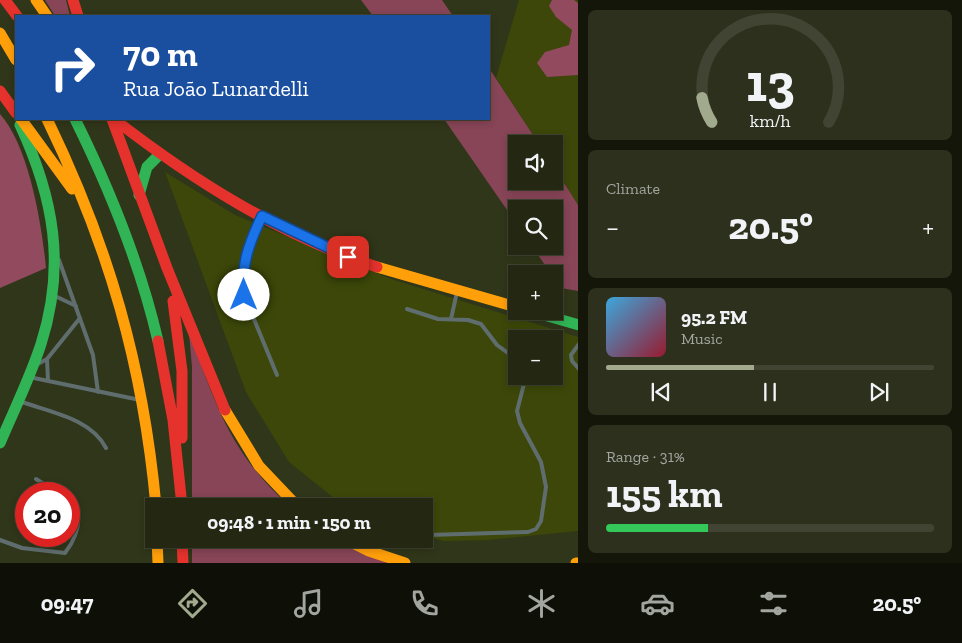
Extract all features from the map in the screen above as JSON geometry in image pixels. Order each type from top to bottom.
[{"type":"main road","points":[[5,0],[16,15]]},
{"type":"main road","points":[[36,0],[46,15]]},
{"type":"main road","points":[[73,0],[78,15]]},
{"type":"main road","points":[[0,33],[15,58]]},
{"type":"main road","points":[[0,91],[13,108]]},
{"type":"main road","points":[[0,95],[13,108]]},
{"type":"main road","points":[[0,443],[45,332],[53,295],[56,253],[49,201],[35,159],[18,120]]},
{"type":"main road","points":[[22,120],[70,184],[100,240]]},
{"type":"main road","points":[[47,120],[80,189],[100,240],[121,306],[142,401],[155,498]]},
{"type":"main road","points":[[75,120],[117,208],[146,293],[168,395],[181,498]]},
{"type":"main road","points":[[102,120],[139,195]]},
{"type":"main road","points":[[113,120],[161,255],[228,417],[256,463],[289,498]]},
{"type":"main road","points":[[114,120],[160,154],[262,216],[348,257],[508,305]]},
{"type":"main road","points":[[139,195],[144,169],[152,159],[160,154]]},
{"type":"main road","points":[[161,255],[179,336],[183,403],[181,492]]},
{"type":"main road","points":[[561,320],[578,325]]},
{"type":"main road","points":[[157,548],[158,563]]},
{"type":"main road","points":[[182,548],[183,563]]},
{"type":"main road","points":[[363,548],[405,563]]},
{"type":"lane","points":[[262,216],[247,247],[243,282],[244,295],[277,375]]},
{"type":"lane","points":[[56,253],[93,355],[98,392]]},
{"type":"lane","points":[[451,319],[457,290]]},
{"type":"lane","points":[[53,295],[76,306]]},
{"type":"lane","points":[[406,309],[438,319],[468,320],[481,324],[497,344],[508,353]]},
{"type":"lane","points":[[80,318],[47,359],[30,372],[48,381],[142,401]]},
{"type":"lane","points":[[578,344],[571,354],[578,369]]},
{"type":"lane","points":[[47,359],[48,381]]},
{"type":"lane","points":[[433,535],[528,532],[536,529],[541,521],[546,487],[545,479],[541,462],[520,423],[517,411],[524,385]]},
{"type":"lane","points":[[18,400],[88,426],[99,436],[106,448]]},
{"type":"lane","points":[[36,479],[41,482]]},
{"type":"lane","points":[[0,540],[15,545]]},
{"type":"lane","points":[[19,547],[65,553],[68,547]]},
{"type":"shaded area","points":[[45,0],[66,0],[70,15],[54,15]]},
{"type":"shaded area","points":[[361,0],[442,0],[452,15],[372,15]]},
{"type":"shaded area","points":[[519,0],[578,0],[578,205],[563,181],[563,135],[533,135],[496,78]]},
{"type":"shaded area","points":[[552,0],[574,0],[578,3],[578,75],[547,77],[537,63],[545,52],[569,45],[572,30],[556,17],[549,6]]},
{"type":"shaded area","points":[[490,70],[533,135],[508,135],[508,190],[563,190],[563,181],[578,205],[578,291],[563,288],[563,265],[545,265],[538,255],[563,255],[563,200],[508,200],[508,211],[445,120],[490,120]]},
{"type":"shaded area","points":[[0,114],[10,128],[26,165],[37,209],[46,268],[0,288]]},
{"type":"shaded area","points":[[165,172],[235,215],[391,279],[508,315],[508,320],[523,320],[555,330],[508,330],[508,385],[563,385],[563,332],[578,337],[578,531],[488,540],[444,541],[433,538],[433,498],[334,498],[289,462],[246,392]]},
{"type":"shaded area","points":[[189,333],[227,427],[253,467],[282,498],[192,498],[192,367]]},
{"type":"shaded area","points":[[192,548],[355,548],[387,563],[192,563]]},
{"type":"traffic: fast","points":[[75,120],[123,227],[151,312],[158,341]]},
{"type":"traffic: fast","points":[[0,443],[37,357],[49,315],[53,287],[53,233],[48,206],[32,152],[20,125]]},
{"type":"traffic: fast","points":[[139,195],[147,167],[160,154]]},
{"type":"traffic: fast","points":[[562,320],[578,325]]},
{"type":"traffic: slow","points":[[36,0],[46,15]]},
{"type":"traffic: slow","points":[[0,33],[15,58]]},
{"type":"traffic: slow","points":[[22,120],[72,189]]},
{"type":"traffic: slow","points":[[47,120],[88,214],[120,308],[142,404],[155,498]]},
{"type":"traffic: slow","points":[[377,267],[508,305]]},
{"type":"traffic: slow","points":[[225,410],[259,466],[289,498]]},
{"type":"traffic: slow","points":[[157,548],[158,563]]},
{"type":"traffic: slow","points":[[363,548],[405,563]]},
{"type":"traffic: jam","points":[[5,0],[16,15]]},
{"type":"traffic: jam","points":[[73,0],[78,15]]},
{"type":"traffic: jam","points":[[0,91],[15,112]]},
{"type":"traffic: jam","points":[[112,120],[167,268],[225,410]]},
{"type":"traffic: jam","points":[[115,120],[175,164],[239,204],[306,239],[377,267]]},
{"type":"traffic: jam","points":[[173,301],[182,371],[182,438]]},
{"type":"traffic: jam","points":[[158,341],[173,420],[181,498]]},
{"type":"traffic: jam","points":[[182,548],[183,563]]},
{"type":"route","points":[[244,295],[243,282],[247,247],[262,216],[348,257]]}]
